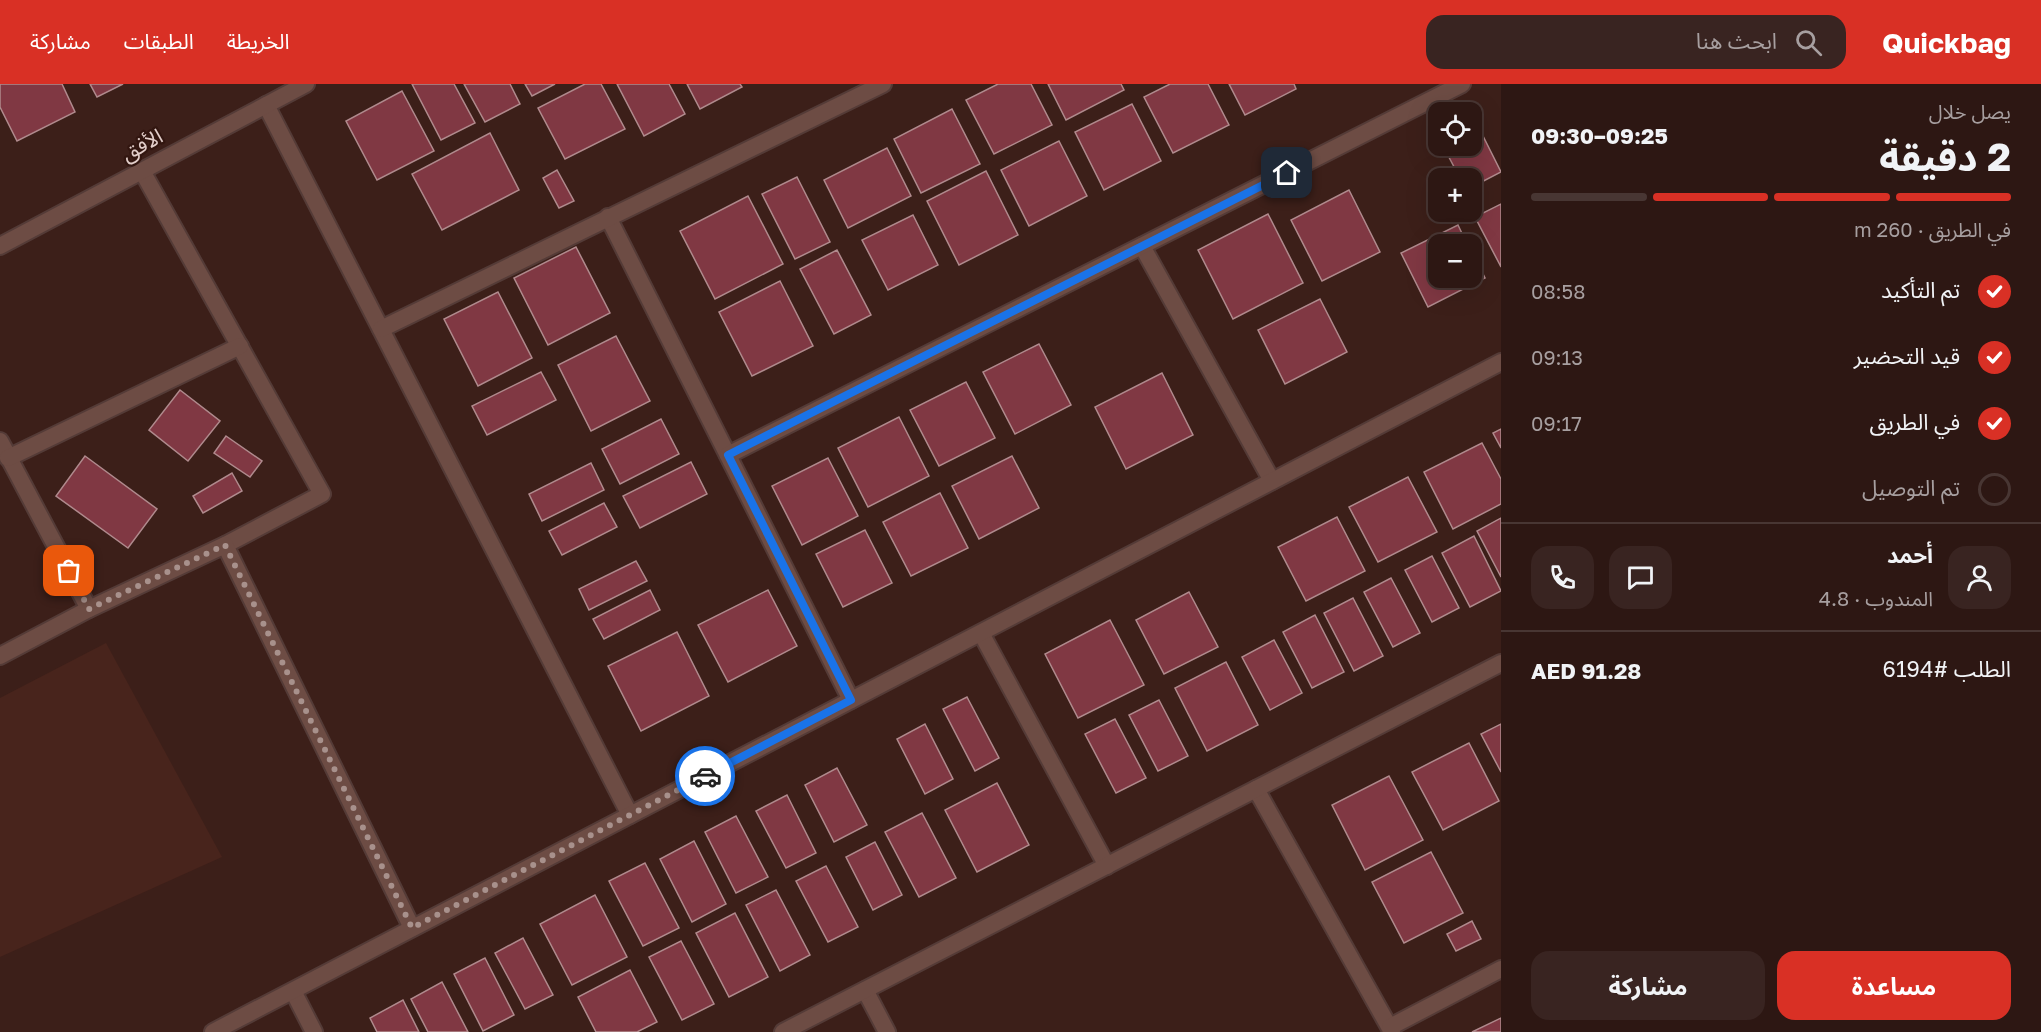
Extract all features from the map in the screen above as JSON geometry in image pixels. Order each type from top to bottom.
[{"type":"street","name":"الأفق","points":[[0,246],[306,84]]},
{"type":"street","points":[[381,329],[608,216],[883,84]]},
{"type":"street","points":[[728,455],[1454,86]]},
{"type":"street","points":[[266,105],[630,815]]},
{"type":"street","points":[[0,656],[89,609],[225,545],[322,494],[142,171]]},
{"type":"street","points":[[608,216],[851,700]]},
{"type":"street","points":[[1142,246],[1272,481]]},
{"type":"street","points":[[8,458],[240,346]]},
{"type":"street","points":[[213,1032],[1501,362]]},
{"type":"street","points":[[0,441],[89,609]]},
{"type":"street","points":[[225,545],[412,928]]},
{"type":"street","points":[[981,633],[1107,866]]},
{"type":"street","points":[[783,1032],[1501,663]]},
{"type":"street","points":[[1256,789],[1391,1030],[1501,969]]},
{"type":"street","points":[[865,990],[887,1032]]},
{"type":"street","points":[[292,991],[314,1032]]},
{"type":"shaded area","points":[[106,643],[222,857],[0,957],[0,698]]},
{"type":"building","points":[[0,84],[62,84],[75,112],[17,141],[0,107]]},
{"type":"building","points":[[90,84],[123,84],[97,97]]},
{"type":"building","points":[[412,84],[454,84],[475,123],[441,140]]},
{"type":"building","points":[[464,84],[510,84],[520,104],[485,122]]},
{"type":"building","points":[[525,84],[555,84],[532,96]]},
{"type":"building","points":[[585,84],[601,84],[625,129],[565,159],[538,108]]},
{"type":"building","points":[[617,84],[669,84],[685,114],[644,136]]},
{"type":"building","points":[[687,84],[740,84],[742,87],[700,109]]},
{"type":"building","points":[[998,84],[1031,84],[1052,125],[994,154],[966,100]]},
{"type":"building","points":[[1048,84],[1121,84],[1124,90],[1066,120]]},
{"type":"building","points":[[1170,84],[1208,84],[1229,125],[1173,153],[1144,97]]},
{"type":"building","points":[[1229,84],[1294,84],[1296,89],[1245,115]]},
{"type":"building","points":[[402,91],[434,151],[377,180],[346,121]]},
{"type":"building","points":[[1132,104],[1161,161],[1104,190],[1075,132]]},
{"type":"building","points":[[952,109],[980,164],[921,193],[894,139]]},
{"type":"building","points":[[490,133],[519,190],[442,230],[412,174]]},
{"type":"building","points":[[1482,134],[1501,172],[1482,182],[1482,168],[1455,168],[1448,156],[1482,156]]},
{"type":"building","points":[[1059,141],[1087,196],[1029,226],[1001,170]]},
{"type":"building","points":[[887,148],[911,196],[848,228],[824,180]]},
{"type":"building","points":[[557,170],[574,201],[559,208],[543,178]]},
{"type":"building","points":[[986,171],[1018,235],[959,265],[927,201]]},
{"type":"building","points":[[797,177],[830,242],[795,259],[762,194]]},
{"type":"building","points":[[1349,190],[1380,252],[1322,281],[1291,220]]},
{"type":"building","points":[[748,196],[783,264],[715,299],[680,231]]},
{"type":"building","points":[[1501,204],[1501,267],[1478,222],[1482,222],[1482,214]]},
{"type":"building","points":[[1268,214],[1303,283],[1233,319],[1198,250]]},
{"type":"building","points":[[913,215],[938,265],[888,290],[862,240]]},
{"type":"building","points":[[1458,225],[1462,234],[1440,234]]},
{"type":"building","points":[[1428,240],[1428,288],[1465,288],[1428,307],[1401,253]]},
{"type":"building","points":[[576,247],[610,313],[548,345],[514,278]]},
{"type":"building","points":[[837,250],[871,315],[834,334],[800,269]]},
{"type":"building","points":[[780,281],[813,346],[752,376],[719,312]]},
{"type":"building","points":[[498,292],[532,358],[478,386],[444,319]]},
{"type":"building","points":[[1320,299],[1347,352],[1285,384],[1258,330]]},
{"type":"building","points":[[616,336],[650,401],[591,431],[558,365]]},
{"type":"building","points":[[1039,344],[1071,405],[1015,434],[983,372]]},
{"type":"building","points":[[541,372],[556,400],[487,435],[472,406]]},
{"type":"building","points":[[1162,373],[1193,435],[1126,469],[1095,407]]},
{"type":"building","points":[[966,382],[995,438],[939,466],[910,410]]},
{"type":"building","points":[[180,390],[220,421],[188,461],[149,430]]},
{"type":"building","points":[[899,417],[929,476],[868,507],[838,448]]},
{"type":"building","points":[[661,419],[679,454],[620,484],[602,449]]},
{"type":"building","points":[[1501,429],[1501,448],[1493,433]]},
{"type":"building","points":[[226,436],[262,461],[250,477],[214,453]]},
{"type":"building","points":[[1482,443],[1501,479],[1501,504],[1453,529],[1424,472]]},
{"type":"building","points":[[85,456],[157,509],[128,548],[56,496]]},
{"type":"building","points":[[1012,456],[1039,508],[979,539],[952,486]]},
{"type":"building","points":[[828,458],[858,516],[802,545],[772,486]]},
{"type":"building","points":[[691,462],[707,494],[640,528],[623,496]]},
{"type":"building","points":[[591,463],[604,490],[542,521],[529,494]]},
{"type":"building","points":[[232,473],[242,491],[203,513],[193,496]]},
{"type":"building","points":[[1408,477],[1437,532],[1378,562],[1349,507]]},
{"type":"building","points":[[940,493],[968,548],[911,576],[883,522]]},
{"type":"building","points":[[604,503],[617,527],[562,555],[549,531]]},
{"type":"building","points":[[1337,517],[1365,571],[1306,601],[1278,547]]},
{"type":"building","points":[[1501,518],[1501,577],[1477,531]]},
{"type":"building","points":[[865,530],[892,583],[843,607],[816,554]]},
{"type":"building","points":[[1474,536],[1501,591],[1470,607],[1442,553]]},
{"type":"building","points":[[1432,556],[1459,608],[1432,622],[1405,570]]},
{"type":"building","points":[[636,561],[647,581],[589,610],[579,589]]},
{"type":"building","points":[[1391,578],[1420,633],[1393,647],[1364,592]]},
{"type":"building","points":[[650,590],[660,610],[604,639],[593,619]]},
{"type":"building","points":[[768,590],[797,646],[728,682],[698,625]]},
{"type":"building","points":[[1189,592],[1218,647],[1164,674],[1136,620]]},
{"type":"building","points":[[1353,598],[1383,656],[1354,671],[1324,613]]},
{"type":"building","points":[[1315,615],[1344,672],[1312,688],[1283,632]]},
{"type":"building","points":[[1110,620],[1144,685],[1078,718],[1045,654]]},
{"type":"building","points":[[677,632],[709,696],[641,731],[608,666]]},
{"type":"building","points":[[1274,640],[1302,693],[1270,710],[1242,657]]},
{"type":"building","points":[[1226,662],[1258,725],[1207,751],[1175,688]]},
{"type":"building","points":[[967,697],[999,758],[975,771],[943,709]]},
{"type":"building","points":[[1159,700],[1188,756],[1158,771],[1129,715]]},
{"type":"building","points":[[1115,719],[1146,778],[1116,793],[1085,734]]},
{"type":"building","points":[[925,724],[953,779],[925,794],[897,739]]},
{"type":"building","points":[[1501,724],[1501,772],[1481,734]]},
{"type":"building","points":[[1469,743],[1499,801],[1443,830],[1412,772]]},
{"type":"building","points":[[837,768],[867,825],[834,842],[805,785]]},
{"type":"building","points":[[1389,776],[1423,840],[1365,870],[1332,805]]},
{"type":"building","points":[[997,783],[1029,845],[977,872],[945,810]]},
{"type":"building","points":[[787,795],[816,853],[786,868],[756,811]]},
{"type":"building","points":[[922,813],[956,878],[919,897],[885,832]]},
{"type":"building","points":[[736,816],[768,877],[736,893],[705,832]]},
{"type":"building","points":[[694,841],[726,904],[692,922],[660,859]]},
{"type":"building","points":[[875,842],[902,895],[873,910],[846,857]]},
{"type":"building","points":[[1431,852],[1463,913],[1404,943],[1372,882]]},
{"type":"building","points":[[645,863],[679,928],[643,946],[609,881]]},
{"type":"building","points":[[826,866],[858,927],[828,942],[796,881]]},
{"type":"building","points":[[776,890],[810,955],[780,971],[746,905]]},
{"type":"building","points":[[595,895],[627,957],[572,985],[540,924]]},
{"type":"building","points":[[735,913],[768,977],[729,997],[696,933]]},
{"type":"building","points":[[1472,921],[1481,939],[1456,951],[1447,934]]},
{"type":"building","points":[[523,938],[553,995],[525,1009],[495,953]]},
{"type":"building","points":[[681,941],[714,1004],[682,1020],[649,957]]},
{"type":"building","points":[[485,958],[514,1015],[483,1031],[454,974]]},
{"type":"building","points":[[630,970],[657,1022],[637,1032],[596,1032],[578,997]]},
{"type":"building","points":[[442,982],[468,1032],[428,1032],[411,999]]},
{"type":"building","points":[[403,1000],[419,1032],[377,1032],[370,1018]]},
{"type":"building","points":[[1501,1018],[1501,1032],[1472,1032]]},
{"type":"way so far","points":[[69,571],[89,609],[225,545],[412,928],[705,776]]},
{"type":"route","points":[[705,776],[851,700],[728,455],[1287,173]]}]
